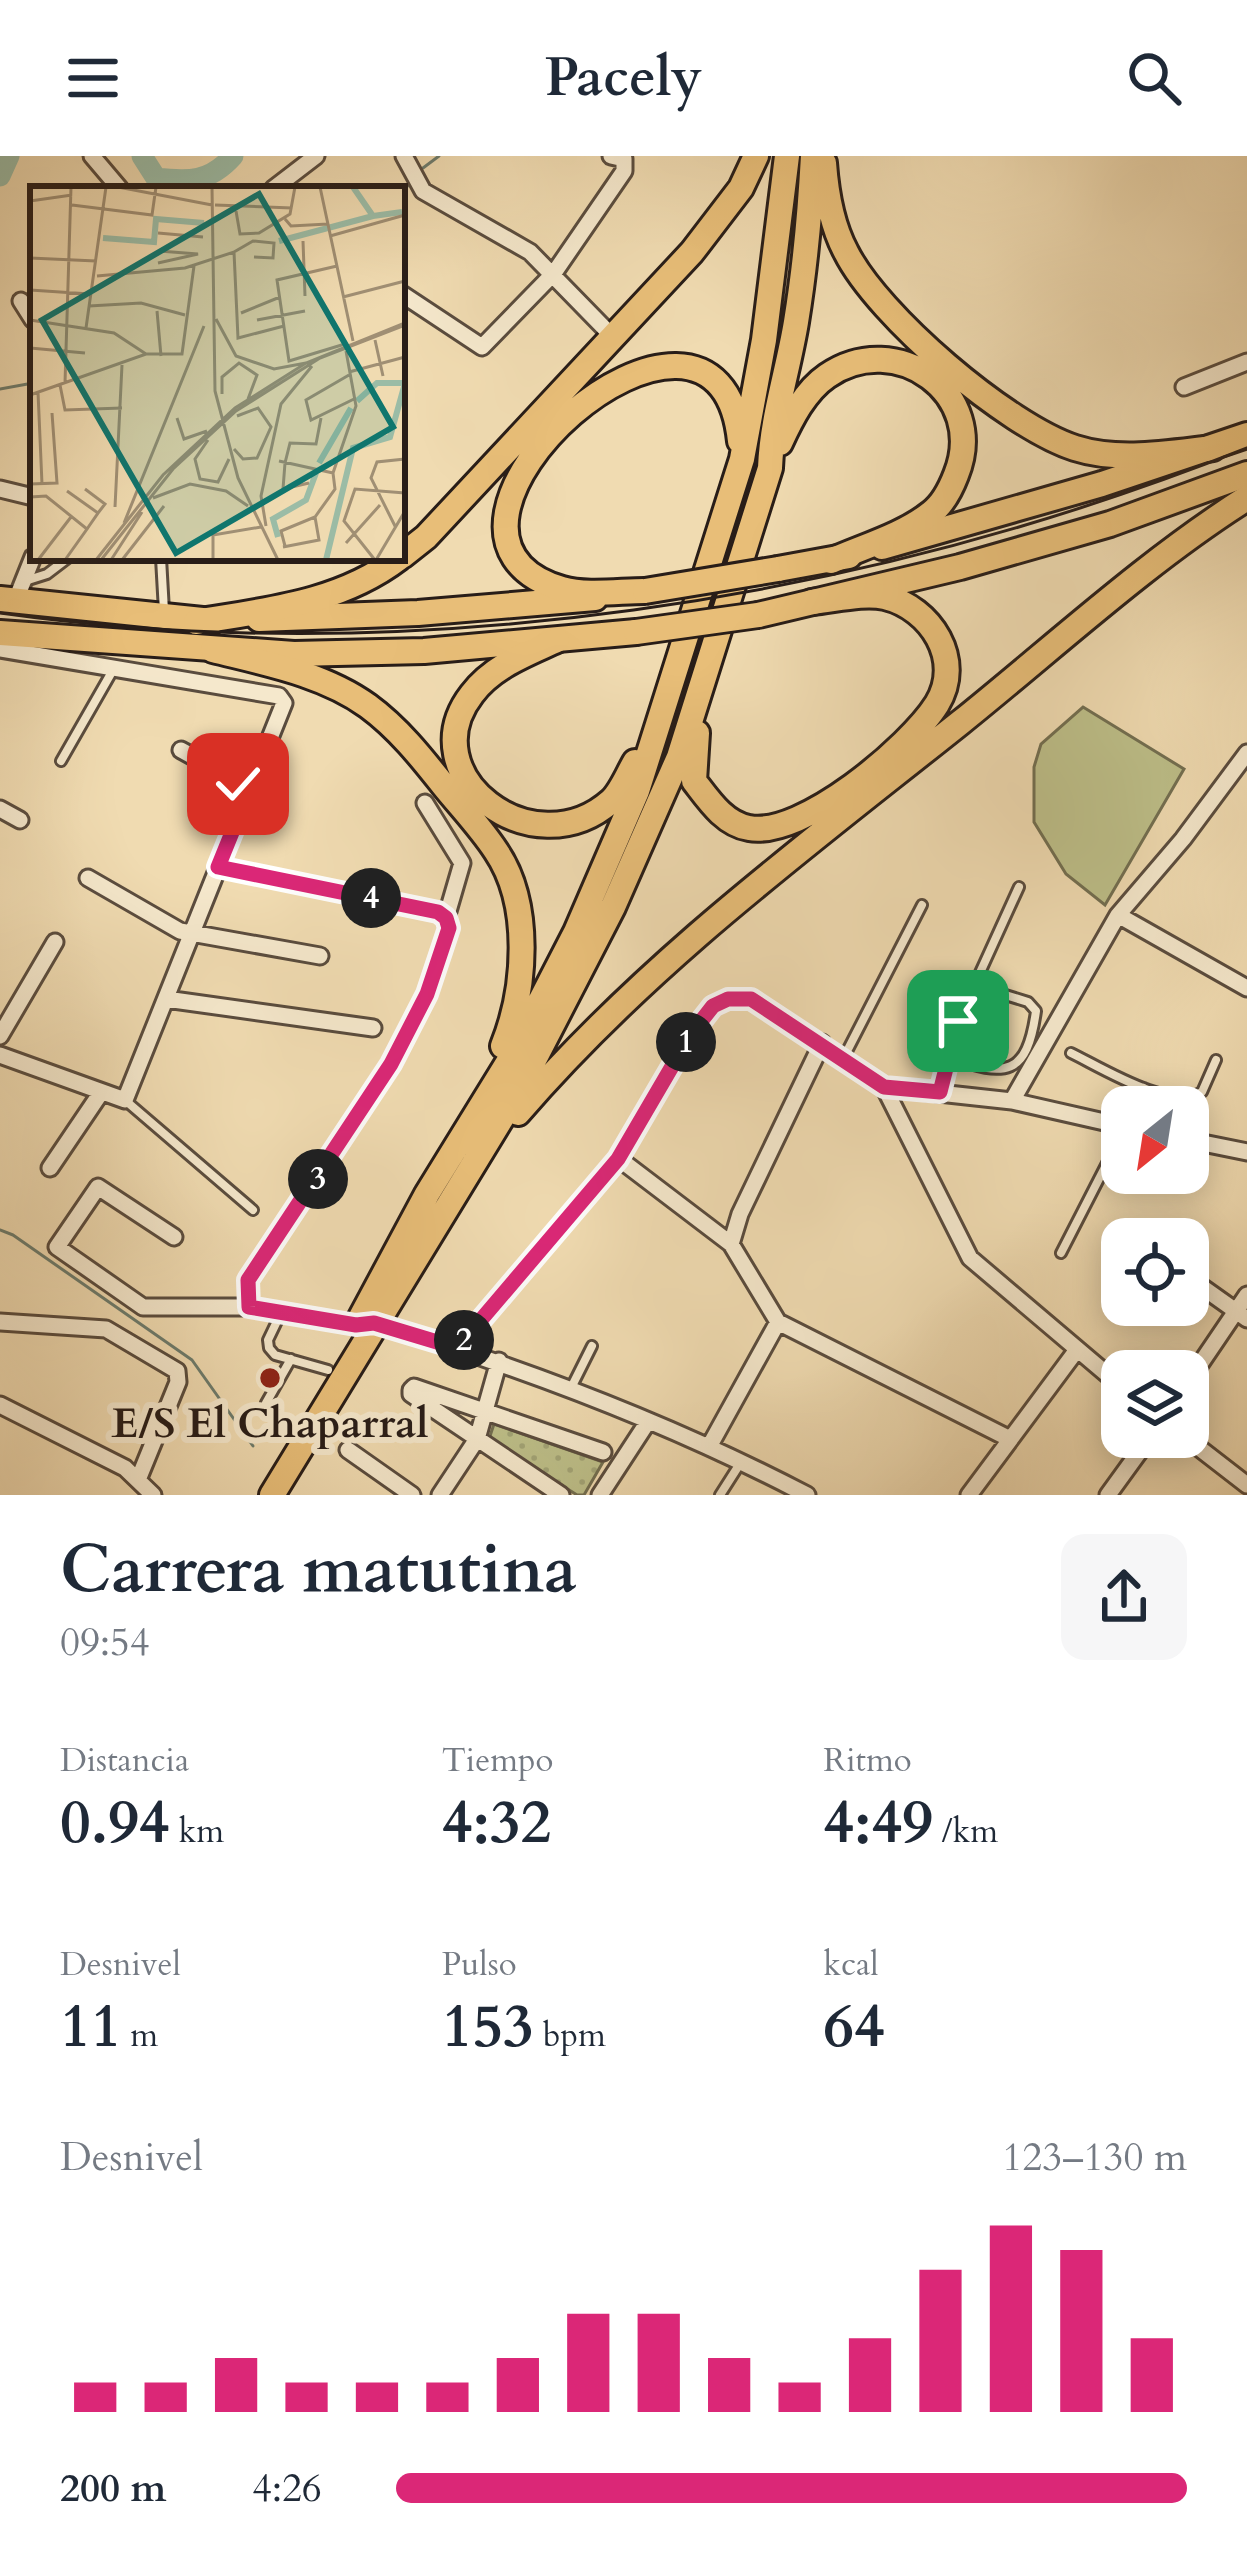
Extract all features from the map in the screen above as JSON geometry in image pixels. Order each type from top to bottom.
[{"type":"main road","points":[[405,553],[426,537],[692,252],[741,188],[755,156]]},
{"type":"main road","points":[[272,1495],[365,1324],[427,1194],[512,1056],[576,932],[637,790],[742,459],[764,340],[787,156]]},
{"type":"main road","points":[[770,468],[772,431],[795,326],[810,219],[813,156]]},
{"type":"main road","points":[[823,156],[825,188],[845,252],[879,299],[968,383],[1016,419],[1076,448],[1130,457],[1213,448]]},
{"type":"main road","points":[[254,1495],[328,1370],[365,1324],[517,1093],[614,907],[679,757],[770,468],[794,413],[824,377],[856,361],[892,358],[925,370],[951,396],[960,414],[963,452],[947,494],[931,514],[831,561]]},
{"type":"main road","points":[[645,591],[565,590],[533,576],[508,546],[504,513],[527,463],[568,419],[622,378],[661,364],[698,369],[725,393],[738,422],[742,459]]},
{"type":"main road","points":[[13,594],[196,622],[540,605],[831,561],[969,524],[1247,435]]},
{"type":"main road","points":[[0,635],[294,654],[424,651],[636,632],[758,615],[960,567],[1110,524],[1247,474]]},
{"type":"main road","points":[[473,1164],[556,1069],[683,945],[1160,562],[1247,498]]},
{"type":"main road","points":[[196,622],[311,602],[375,576],[395,561]]},
{"type":"main road","points":[[716,637],[696,739],[694,781],[718,812],[748,828],[786,825],[834,798],[899,745],[937,703],[946,680],[944,649],[933,626],[908,605],[881,596],[812,602]]},
{"type":"main road","points":[[557,640],[504,664],[472,693],[457,723],[454,747],[471,787],[505,817],[550,828],[580,820],[613,800],[663,713]]},
{"type":"main road","points":[[213,650],[280,667],[366,705],[408,741],[499,854],[520,912],[520,975],[513,1023],[476,1115]]},
{"type":"street","points":[[92,156],[117,186]]},
{"type":"street","points":[[277,186],[316,156]]},
{"type":"street","points":[[404,156],[423,190],[530,251],[613,337]]},
{"type":"street","points":[[405,296],[482,346],[554,273],[624,171],[624,160],[611,156]]},
{"type":"street","points":[[21,301],[30,315]]},
{"type":"street","points":[[1184,387],[1247,362]]},
{"type":"street","points":[[0,489],[30,496]]},
{"type":"street","points":[[13,594],[31,561]]},
{"type":"street","points":[[0,649],[278,696],[284,703],[125,1100],[0,1055]]},
{"type":"street","points":[[181,750],[250,788]]},
{"type":"street","points":[[1012,1101],[1118,914],[1184,839],[1247,753]]},
{"type":"street","points":[[249,1307],[248,1280],[379,1083],[427,994],[449,928],[446,918],[462,863],[425,803]]},
{"type":"street","points":[[0,809],[20,820]]},
{"type":"street","points":[[218,867],[438,912],[446,918]]},
{"type":"street","points":[[88,878],[191,934],[320,956]]},
{"type":"street","points":[[1118,914],[1247,988]]},
{"type":"street","points":[[0,1036],[55,942]]},
{"type":"street","points":[[166,999],[373,1028]]},
{"type":"street","points":[[457,1348],[618,1159],[691,1034],[713,1006],[728,999],[751,999],[884,1087],[970,1258],[1101,1371]]},
{"type":"street","points":[[731,1244],[740,1214],[822,1043]]},
{"type":"street","points":[[884,1087],[1012,1101],[1101,1124]]},
{"type":"street","points":[[50,1168],[100,1094]]},
{"type":"street","points":[[1209,1144],[1247,1152]]},
{"type":"street","points":[[618,1159],[731,1244],[778,1322],[1008,1438]]},
{"type":"street","points":[[174,1237],[98,1187],[57,1247],[143,1307],[249,1307],[365,1324],[499,1361],[710,1445],[807,1495]]},
{"type":"street","points":[[1209,1292],[1242,1315]]},
{"type":"street","points":[[1209,1356],[1242,1315],[1247,1295]]},
{"type":"street","points":[[0,1322],[106,1329],[177,1371],[178,1382],[138,1480]]},
{"type":"street","points":[[710,1445],[778,1322]]},
{"type":"street","points":[[977,1493],[1008,1438],[1076,1351]]},
{"type":"street","points":[[440,1495],[477,1439],[499,1361]]},
{"type":"street","points":[[561,1495],[411,1390],[414,1387],[603,1452]]},
{"type":"street","points":[[0,1406],[125,1468],[153,1495]]},
{"type":"street","points":[[600,1495],[647,1423]]},
{"type":"street","points":[[348,1450],[412,1495]]},
{"type":"street","points":[[1209,1455],[1247,1484]]},
{"type":"street","points":[[1108,1495],[1135,1458]]},
{"type":"lane","points":[[13,594],[64,561]]},
{"type":"lane","points":[[160,561],[164,619]]},
{"type":"lane","points":[[61,761],[114,669]]},
{"type":"lane","points":[[940,1092],[958,1021],[1019,887]]},
{"type":"lane","points":[[844,1057],[922,905]]},
{"type":"lane","points":[[949,1057],[986,1070],[1010,1069],[1022,1061],[1032,1039],[1036,1011],[1028,1002],[973,985]]},
{"type":"lane","points":[[1071,1052],[1140,1086]]},
{"type":"lane","points":[[1205,1086],[1216,1060]]},
{"type":"lane","points":[[125,1100],[254,1210]]},
{"type":"lane","points":[[1061,1253],[1101,1172]]},
{"type":"lane","points":[[281,1314],[268,1340],[269,1348],[275,1355],[328,1370]]},
{"type":"lane","points":[[571,1388],[592,1346]]},
{"type":"lane","points":[[291,1432],[266,1403],[292,1359]]},
{"type":"lane","points":[[720,1495],[742,1461]]},
{"type":"green space","points":[[1083,707],[1184,769],[1105,905],[1066,874],[1034,822],[1034,767],[1041,744]]},
{"type":"green space","points":[[494,1424],[603,1462],[584,1495],[577,1495],[489,1439]]},
{"type":"waterway","points":[[0,176],[9,156]]},
{"type":"waterway","points":[[142,156],[156,178],[179,180],[207,175],[233,156]]},
{"type":"waterway","points":[[423,168],[439,156]]},
{"type":"waterway","points":[[0,389],[30,384]]},
{"type":"waterway","points":[[0,1230],[192,1360],[253,1446]]},
{"type":"tram line","points":[[0,613],[157,629],[315,633],[474,627],[634,610],[792,583],[947,547],[1099,502],[1247,448]]},
{"type":"place","name":"E/S El Chaparral","points":[[270,1378]]},
{"type":"route","points":[[238,784],[250,788],[218,867],[438,912],[449,928],[427,994],[391,1064],[248,1280],[249,1307],[356,1325],[374,1323],[457,1348],[618,1159],[691,1034],[713,1006],[728,999],[751,999],[884,1087],[940,1092],[958,1021]]}]
